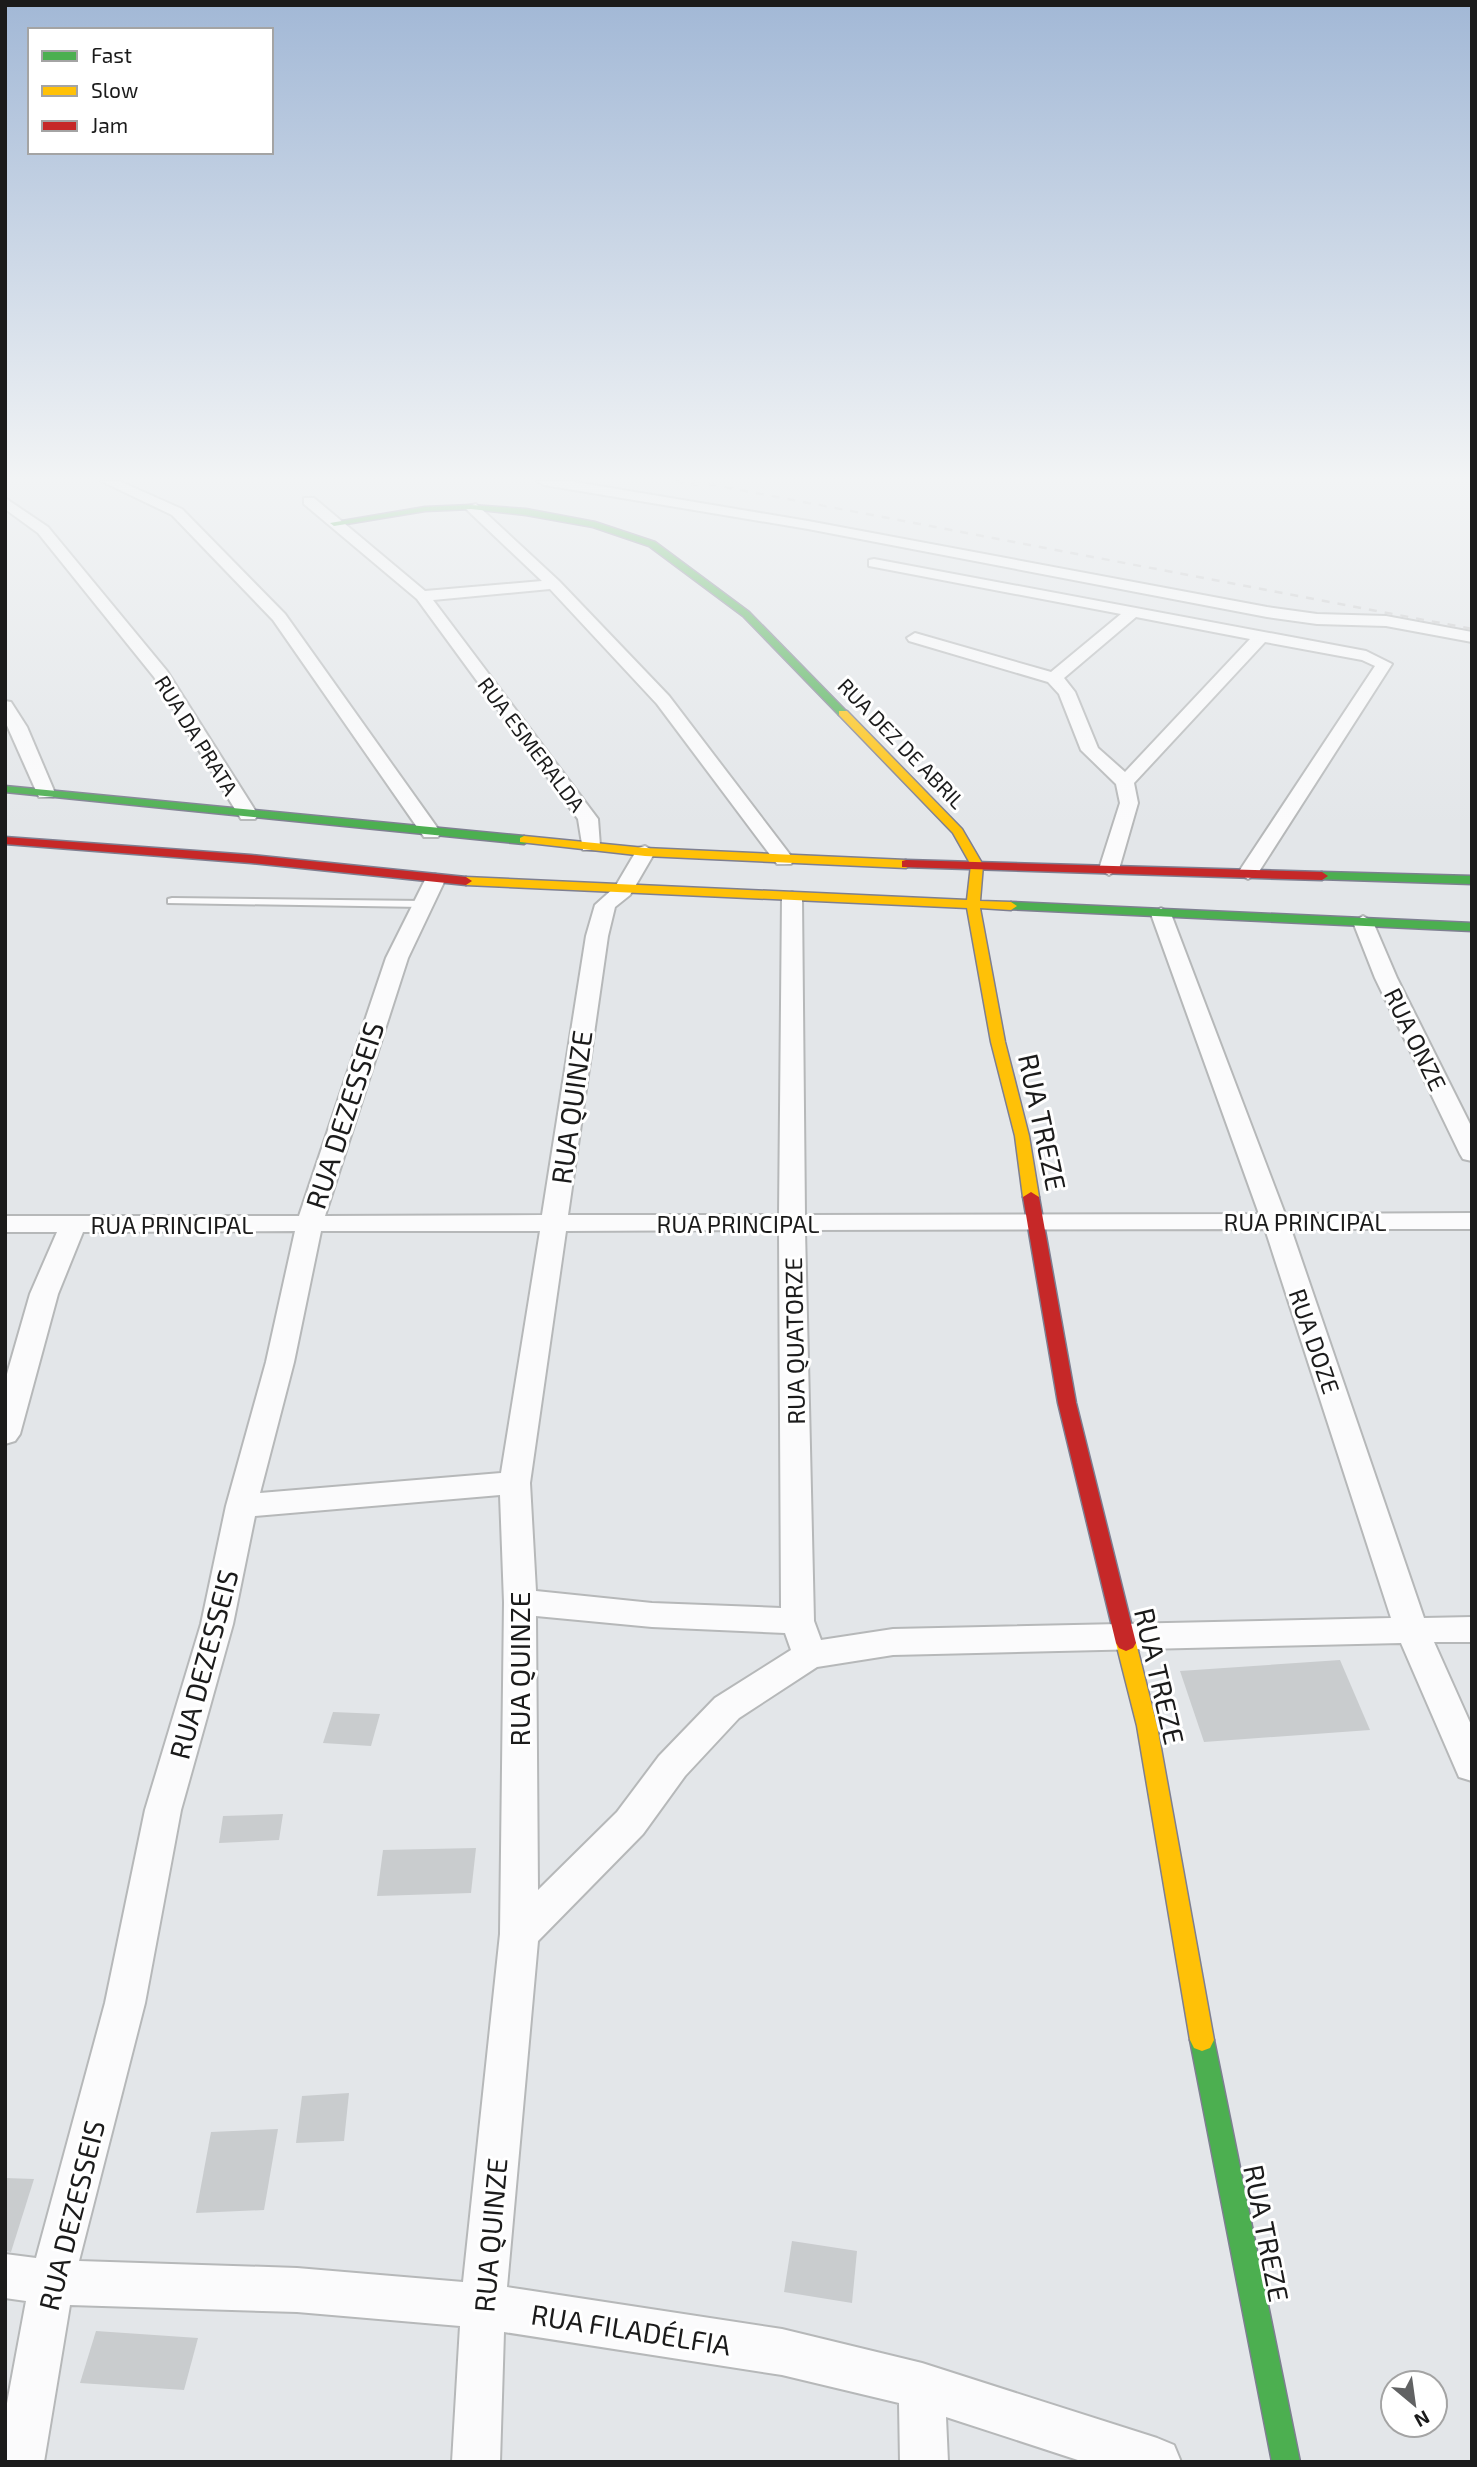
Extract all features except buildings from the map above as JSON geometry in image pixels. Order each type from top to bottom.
[{"type":"street","name":"RUA DA PRATA","points":[[97,596],[161,675],[247,815]]},
{"type":"street","points":[[259,596],[279,617],[431,833]]},
{"type":"street","name":"RUA ESMERALDA","points":[[422,596],[588,819],[590,846]]},
{"type":"street","points":[[565,596],[663,700],[784,860]]},
{"type":"street","name":"RUA DEZ DE ABRIL","points":[[722,596],[746,614],[958,831],[977,865]]},
{"type":"street","points":[[1049,596],[1366,656],[1384,664],[1248,873]]},
{"type":"street","points":[[1183,596],[1267,612],[1317,619],[1386,621],[1472,637]]},
{"type":"street","points":[[1054,678],[1133,612]]},
{"type":"street","points":[[1125,782],[1262,636]]},
{"type":"street","points":[[915,638],[1054,678],[1068,692],[1090,750],[1125,782],[1129,803],[1109,869]]},
{"type":"street","points":[[5,706],[18,727],[46,793]]},
{"type":"street","points":[[5,789],[247,815],[645,852],[784,860],[1472,880]]},
{"type":"street","points":[[5,840],[251,859],[429,892],[623,891],[1472,927]]},
{"type":"street","name":"RUA QUINZE","points":[[476,2462],[484,2306],[519,1934],[520,1602],[515,1483],[556,1224],[597,936],[606,905],[623,891],[645,852]]},
{"type":"street","points":[[973,905],[977,865]]},
{"type":"street","name":"RUA DEZESSEIS","points":[[20,2462],[52,2282],[125,2003],[163,1810],[217,1624],[241,1506],[280,1363],[309,1225],[381,1002],[429,892]]},
{"type":"street","name":"RUA QUATORZE","points":[[792,898],[792,1223],[798,1621],[809,1655]]},
{"type":"street","name":"RUA TREZE","points":[[973,905],[1037,1222],[1044,1285],[1067,1403],[1147,1726],[1204,2051],[1286,2462]]},
{"type":"street","name":"RUA DOZE","points":[[1161,914],[1275,1221],[1412,1631],[1472,1767]]},
{"type":"street","name":"RUA ONZE","points":[[1363,922],[1386,978],[1472,1154]]},
{"type":"street","name":"RUA PRINCIPAL","points":[[5,1224],[1472,1220]]},
{"type":"street","points":[[5,1434],[44,1294],[74,1223]]},
{"type":"street","points":[[241,1506],[515,1483]]},
{"type":"street","points":[[520,1602],[653,1615],[798,1621]]},
{"type":"street","points":[[519,1934],[630,1823],[671,1766],[727,1708],[809,1655],[893,1642],[1472,1629]]},
{"type":"street","name":"RUA FILADÉLFIA","points":[[5,2276],[52,2282],[297,2290],[484,2306],[782,2352],[922,2386],[1157,2462]]},
{"type":"street","points":[[922,2386],[924,2462]]},
{"type":"lane","points":[[172,901],[429,892]]},
{"type":"railway","points":[[1299,596],[1472,629]]},
{"type":"traffic: fast","points":[[722,596],[746,614],[843,713]]},
{"type":"traffic: fast","points":[[5,789],[524,840]]},
{"type":"traffic: fast","points":[[1322,876],[1472,880]]},
{"type":"traffic: fast","points":[[1011,906],[1472,927]]},
{"type":"traffic: fast","points":[[1202,2040],[1286,2462]]},
{"type":"traffic: slow","points":[[843,713],[958,831],[977,865],[973,905],[998,1042],[1022,1136],[1031,1197]]},
{"type":"traffic: slow","points":[[524,840],[645,852],[906,864]]},
{"type":"traffic: slow","points":[[466,881],[1011,906]]},
{"type":"traffic: slow","points":[[1126,1643],[1147,1726],[1202,2040]]},
{"type":"traffic: jam","points":[[5,840],[251,859],[466,881]]},
{"type":"traffic: jam","points":[[906,864],[1322,876]]},
{"type":"traffic: jam","points":[[1031,1197],[1067,1403],[1126,1643]]}]
